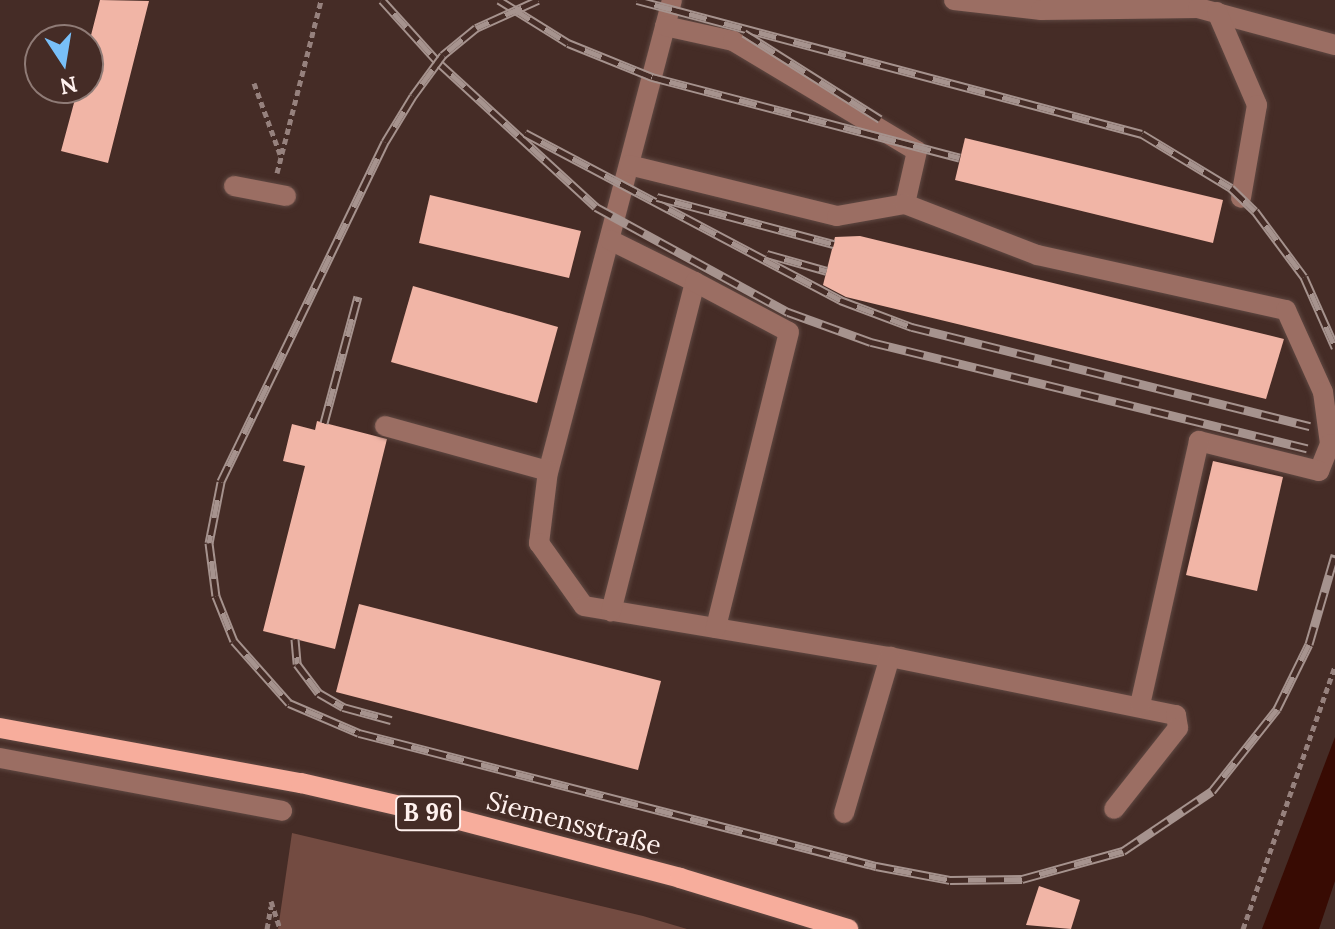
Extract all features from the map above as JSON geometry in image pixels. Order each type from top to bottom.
[{"type":"main road","name":"Siemensstraße","points":[[0,728],[301,783],[448,817],[680,878],[848,929]]},
{"type":"lane","points":[[672,0],[548,471],[539,543],[584,606],[890,657],[1140,704],[1176,715],[1178,728],[1114,809]]},
{"type":"lane","points":[[954,0],[1217,12],[1335,45]]},
{"type":"lane","points":[[1217,12],[1257,105],[1241,198]]},
{"type":"lane","points":[[665,26],[733,41],[917,151],[905,204]]},
{"type":"lane","points":[[629,165],[837,216],[905,204],[1037,255],[1286,310],[1323,392],[1330,444],[1319,471],[1199,441],[1140,704]]},
{"type":"lane","points":[[234,186],[280,195]]},
{"type":"lane","points":[[610,240],[789,332],[716,628]]},
{"type":"lane","points":[[611,611],[695,282]]},
{"type":"lane","points":[[385,426],[548,471]]},
{"type":"lane","points":[[844,813],[890,657]]},
{"type":"lane","points":[[0,758],[282,811]]},
{"type":"path","points":[[280,195],[281,155],[321,0]]},
{"type":"path","points":[[254,83],[281,155]]},
{"type":"path","points":[[1243,929],[1335,666]]},
{"type":"path","points":[[267,929],[271,901],[280,929]]},
{"type":"shaded area","points":[[1335,737],[1335,881],[1319,929],[1262,929]]},
{"type":"shaded area","points":[[292,833],[643,916],[687,929],[278,929]]},
{"type":"building","points":[[100,0],[149,1],[108,163],[61,151],[74,104],[104,104],[104,24],[94,24]]},
{"type":"building","points":[[965,138],[1223,200],[1213,243],[955,180]]},
{"type":"building","points":[[430,195],[581,231],[569,278],[419,243]]},
{"type":"building","points":[[860,236],[1284,339],[1266,399],[846,297],[823,285],[835,237]]},
{"type":"building","points":[[413,286],[558,327],[537,403],[391,362]]},
{"type":"building","points":[[317,421],[387,439],[335,649],[263,631],[305,466],[283,461],[292,424],[315,430]]},
{"type":"building","points":[[1213,461],[1283,477],[1257,591],[1186,575]]},
{"type":"building","points":[[359,604],[661,681],[638,770],[336,692]]},
{"type":"building","points":[[1039,886],[1080,900],[1071,929],[1026,925]]},
{"type":"railway","points":[[382,0],[438,62],[596,207],[788,312],[871,342],[1307,448]]},
{"type":"railway","points":[[499,0],[568,43],[652,77],[960,158]]},
{"type":"railway","points":[[538,0],[476,28],[443,55],[413,96],[385,142],[221,482],[209,543],[216,596],[234,641],[289,703],[359,733],[876,866],[950,880],[1022,879],[1123,851],[1212,791],[1277,709],[1309,644],[1335,555]]},
{"type":"railway","points":[[637,0],[1142,134],[1231,188],[1255,211],[1304,277],[1335,347]]},
{"type":"railway","points":[[744,33],[880,119]]},
{"type":"railway","points":[[525,133],[840,300],[912,327],[1310,426]]},
{"type":"railway","points":[[657,197],[834,244]]},
{"type":"railway","points":[[767,254],[827,271]]},
{"type":"railway","points":[[324,423],[358,296]]},
{"type":"railway","points":[[295,639],[297,664],[319,693],[343,707],[391,720]]}]
